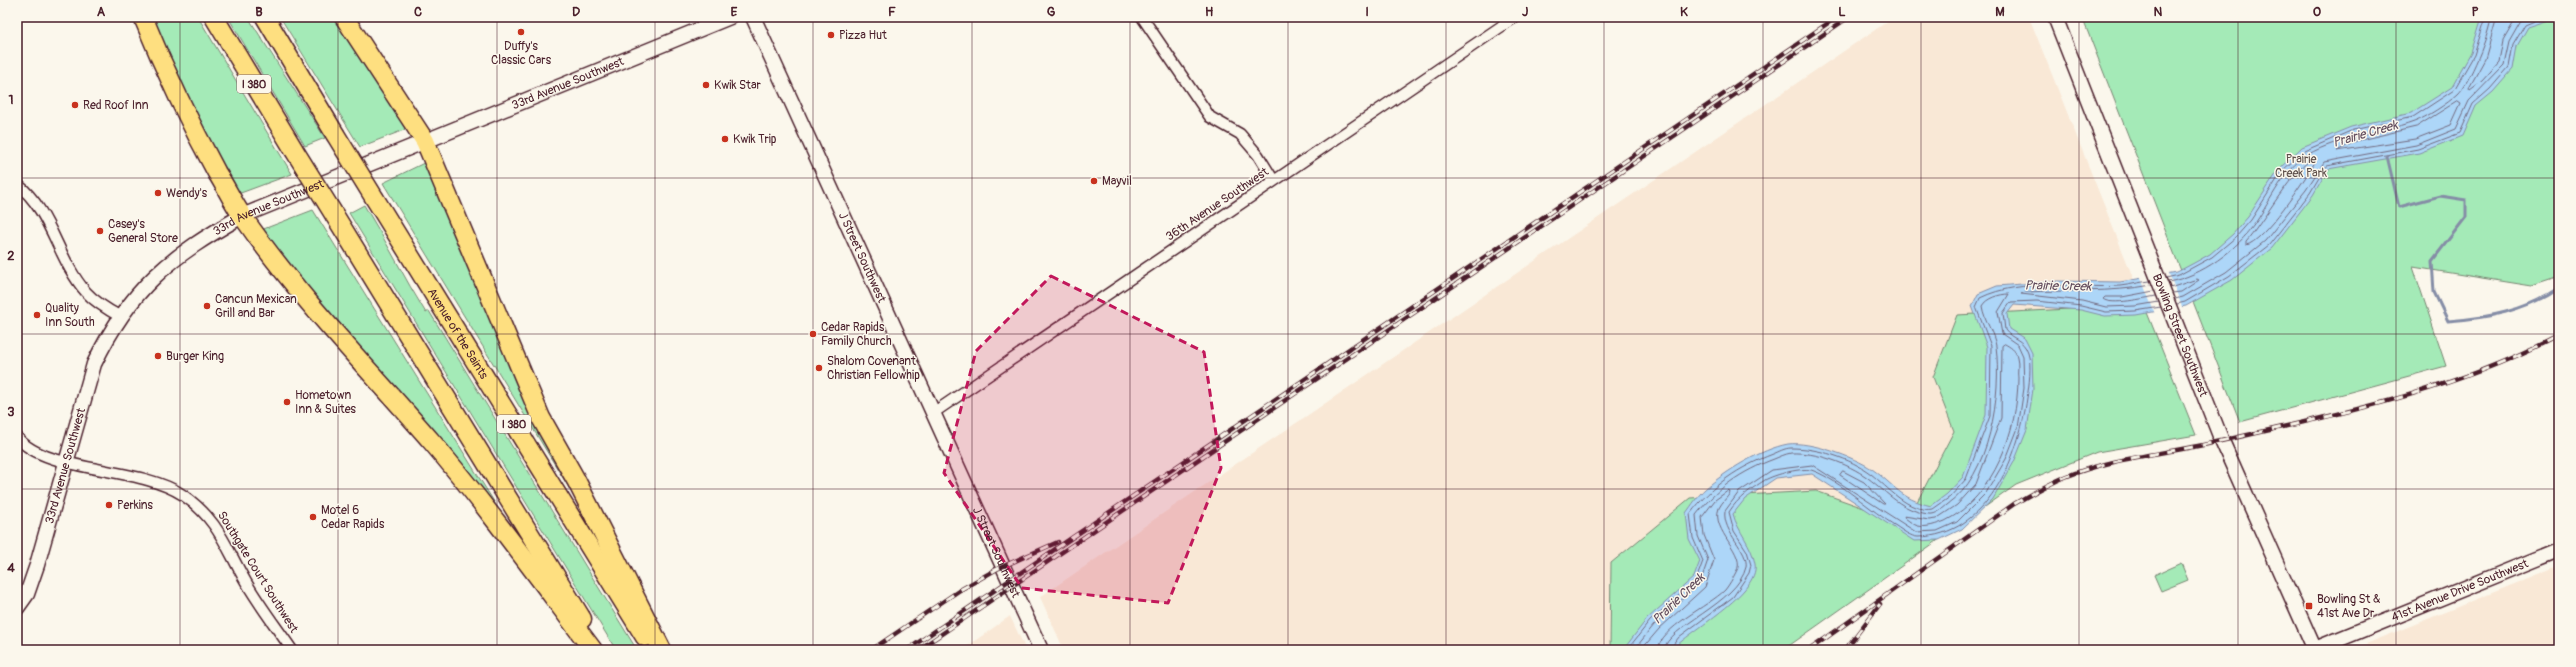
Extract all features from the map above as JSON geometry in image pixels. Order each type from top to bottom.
[{"type":"highway","points":[[143,17],[168,79],[197,136],[242,216],[289,279],[354,356],[432,443],[500,526],[593,650]]},
{"type":"highway","name":"I 380","points":[[214,17],[601,650]]},
{"type":"highway","name":"Avenue of the Saints","points":[[265,17],[335,134],[652,650]]},
{"type":"highway","points":[[344,17],[425,141],[541,418],[579,487],[662,650]]},
{"type":"street","name":"33rd Avenue Southwest","points":[[17,608],[27,594],[37,565],[94,364],[121,317],[147,282],[169,262],[203,238],[242,216],[730,17]]},
{"type":"street","name":"J Street Southwest","points":[[753,17],[1041,650]]},
{"type":"street","points":[[1142,17],[1210,117],[1240,134],[1258,155],[1274,181]]},
{"type":"street","name":"36th Avenue Southwest","points":[[933,413],[1515,17]]},
{"type":"street","name":"Bowling Street Southwest","points":[[2055,17],[2233,466],[2314,650]]},
{"type":"street","points":[[17,184],[31,195],[40,209],[78,282],[103,307],[121,317]]},
{"type":"street","name":"Southgate Court Southwest","points":[[17,437],[22,444],[66,462],[152,480],[182,494],[211,519],[246,582],[292,650]]},
{"type":"street","name":"41st Avenue Drive Southwest","points":[[2314,650],[2559,550]]},
{"type":"highlighted area","points":[[1051,276],[1204,352],[1221,468],[1168,603],[1022,588],[944,473],[976,351]]},
{"type":"shaded area","points":[[1894,17],[2029,17],[2144,305],[1933,377],[1954,431],[1906,523],[1611,563],[1610,650],[1064,650],[1040,597]]},
{"type":"shaded area","points":[[2559,566],[2559,650],[2351,650]]},
{"type":"shaded area","points":[[1010,616],[1026,650],[962,650]]},
{"type":"green space","points":[[149,17],[198,17],[292,174],[238,194],[171,70]]},
{"type":"green space","points":[[228,17],[248,17],[325,138],[305,146]]},
{"type":"green space","points":[[280,17],[335,17],[406,127],[404,130],[360,147]]},
{"type":"green space","name":"Prairie Creek Park","points":[[2082,17],[2559,17],[2559,277],[2532,286],[2413,267],[2446,366],[2240,422]]},
{"type":"green space","points":[[426,162],[577,494],[574,496],[383,183]]},
{"type":"green space","points":[[364,205],[426,313],[429,311],[637,650],[616,650],[349,213]]},
{"type":"green space","points":[[313,210],[506,521],[332,321],[261,230]]},
{"type":"green space","points":[[2144,305],[2196,435],[2097,452],[2016,485],[1783,650],[1610,650],[1611,563],[1690,498],[1816,491],[1906,523],[1954,431],[1933,377],[1957,315]]},
{"type":"green space","points":[[2181,563],[2188,580],[2161,591],[2154,575]]},
{"type":"water","name":"Prairie Creek","points":[[2482,17],[2559,17],[2559,21],[2549,20],[2528,27],[2517,46],[2513,69],[2493,92],[2476,106],[2463,136],[2419,153],[2328,169],[2313,195],[2272,248],[2232,280],[2186,306],[2136,315],[2105,316],[2081,310],[2014,305],[2007,314],[2009,329],[2025,339],[2032,353],[2033,389],[2027,430],[2014,462],[1993,499],[1962,529],[1939,540],[1914,541],[1812,474],[1776,478],[1745,499],[1733,514],[1735,521],[1751,551],[1755,564],[1754,575],[1747,587],[1722,611],[1672,650],[1623,650],[1647,619],[1694,577],[1700,561],[1689,539],[1686,513],[1700,494],[1713,482],[1733,468],[1767,451],[1788,444],[1808,445],[1832,451],[1864,464],[1880,475],[1898,491],[1920,503],[1931,506],[1947,494],[1963,477],[1986,415],[1987,347],[1972,306],[1978,294],[1997,286],[2059,281],[2120,282],[2177,272],[2194,263],[2210,254],[2233,234],[2248,217],[2280,168],[2302,147],[2351,127],[2411,113],[2452,87],[2471,53]]},
{"type":"pier","points":[[2168,271],[2183,309],[2155,314],[2140,276]]},
{"type":"waterway","points":[[2387,156],[2399,207],[2440,196],[2466,200],[2466,217],[2432,261],[2434,292],[2448,321],[2477,318],[2506,312],[2533,302],[2559,288]]},
{"type":"railway","points":[[907,650],[1837,17]]},
{"type":"railway","points":[[918,650],[1849,17]]},
{"type":"railway","points":[[1809,650],[2014,504],[2065,477],[2100,465],[2194,447],[2301,423],[2389,401],[2476,373],[2559,335]]},
{"type":"railway","points":[[871,650],[960,590],[997,569],[1058,542]]},
{"type":"railway","points":[[1845,650],[1880,604]]},
{"type":"place","name":"Duffy's Classic Cars","points":[[521,32]]},
{"type":"place","name":"Pizza Hut","points":[[831,35]]},
{"type":"place","name":"Kwik Star","points":[[706,85]]},
{"type":"place","name":"Red Roof Inn","points":[[75,105]]},
{"type":"place","name":"Kwik Trip","points":[[725,139]]},
{"type":"place","name":"Mayvil","points":[[1094,181]]},
{"type":"place","name":"Wendy's","points":[[158,193]]},
{"type":"place","name":"Casey's General Store","points":[[100,231]]},
{"type":"place","name":"Cancun Mexican Grill and Bar","points":[[207,306]]},
{"type":"place","name":"Quality Inn South","points":[[37,315]]},
{"type":"place","name":"Cedar Rapids Family Church","points":[[813,334]]},
{"type":"place","name":"Burger King","points":[[158,356]]},
{"type":"place","name":"Shalom Covenant Christian Fellowhip","points":[[819,368]]},
{"type":"place","name":"Hometown Inn & Suites","points":[[287,402]]},
{"type":"place","name":"Perkins","points":[[109,505]]},
{"type":"place","name":"Motel 6 Cedar Rapids","points":[[313,517]]},
{"type":"place","name":"Bowling St & 41st Ave Dr","points":[[2309,606]]}]
